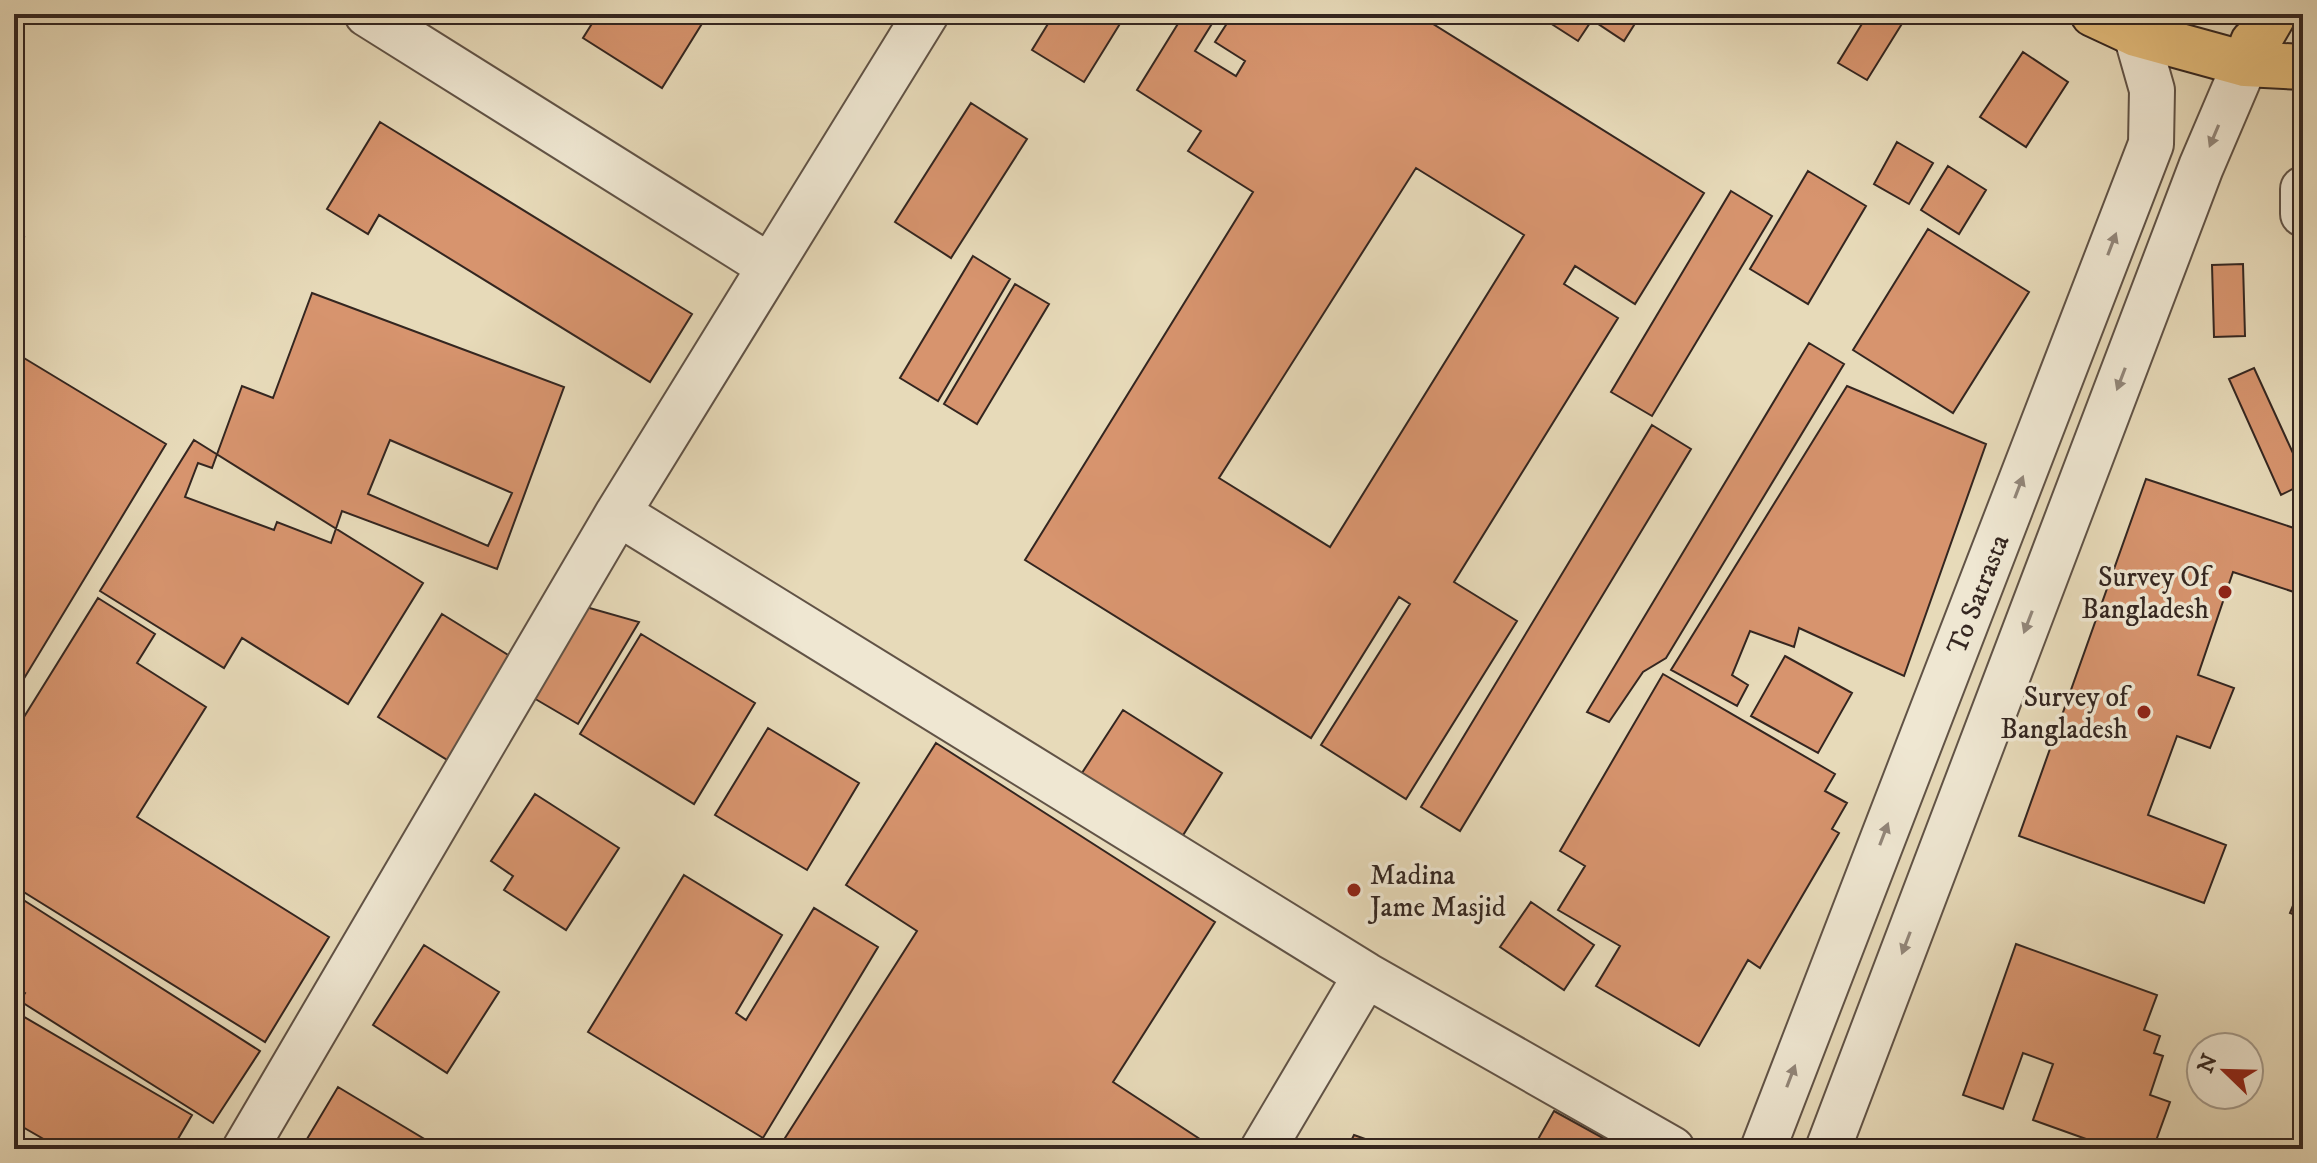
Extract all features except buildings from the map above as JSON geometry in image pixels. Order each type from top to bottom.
[{"type":"main road","points":[[2093,14],[2245,64],[2303,67]]},
{"type":"main road","points":[[2245,64],[2259,14]]},
{"type":"main road","points":[[2245,64],[2274,14]]},
{"type":"street","points":[[367,14],[769,266]]},
{"type":"street","points":[[245,1149],[618,513],[926,14]]},
{"type":"street","name":"To Satrasta","points":[[1763,1149],[2151,144],[2152,90],[2131,24]]},
{"type":"street","points":[[1828,1149],[2196,182],[2245,64]]},
{"type":"street","points":[[2303,189],[2303,214]]},
{"type":"street","points":[[618,513],[1366,975],[1672,1149]]},
{"type":"street","points":[[1263,1149],[1366,975]]},
{"type":"place","name":"Survey Of Bangladesh","points":[[2225,592]]},
{"type":"place","name":"Survey of Bangladesh","points":[[2144,712]]},
{"type":"place","name":"Madina Jame Masjid","points":[[1354,890]]}]
